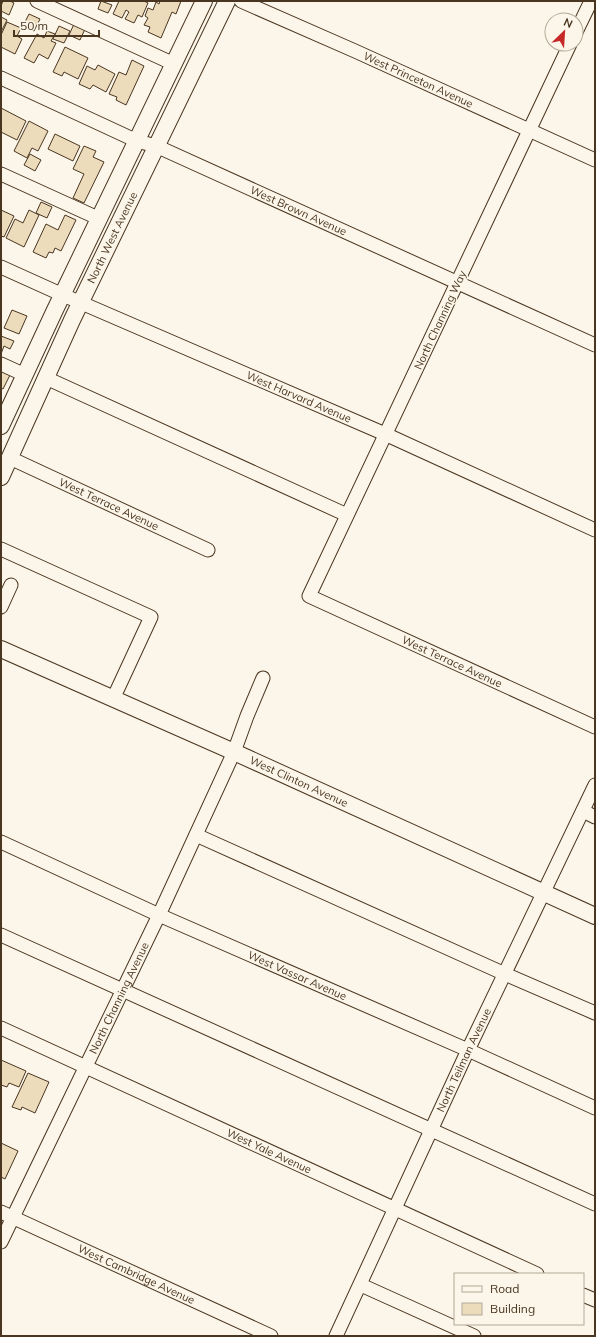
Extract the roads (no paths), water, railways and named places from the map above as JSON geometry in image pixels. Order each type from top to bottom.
[{"type":"main road","name":"North West Avenue","points":[[1,426],[204,1]]},
{"type":"main road","name":"North West Avenue","points":[[1,477],[80,302],[227,1]]},
{"type":"main road","name":"West Clinton Avenue","points":[[1,649],[234,752],[595,916]]},
{"type":"street","points":[[37,1],[174,64]]},
{"type":"street","name":"West Princeton Avenue","points":[[241,1],[595,160]]},
{"type":"street","points":[[584,15],[591,1]]},
{"type":"street","name":"North Channing Way","points":[[309,596],[566,52]]},
{"type":"street","name":"West Brown Avenue","points":[[1,78],[137,141],[156,146],[595,345]]},
{"type":"street","points":[[1,174],[100,219]]},
{"type":"street","name":"West Harvard Avenue","points":[[1,267],[385,434],[595,530]]},
{"type":"street","points":[[1,364],[25,375]]},
{"type":"street","points":[[46,378],[347,515]]},
{"type":"street","name":"West Terrace Avenue","points":[[10,458],[208,550]]},
{"type":"street","points":[[1,549],[152,617],[114,699]]},
{"type":"street","points":[[1,606],[11,585]]},
{"type":"street","name":"West Terrace Avenue","points":[[309,596],[595,727]]},
{"type":"street","name":"North Channing Avenue","points":[[1,1242],[7,1215],[85,1067],[123,990],[234,752],[263,678]]},
{"type":"street","name":"North Teilman Avenue","points":[[336,1336],[361,1285],[468,1050],[595,785]]},
{"type":"street","points":[[583,811],[595,817]]},
{"type":"street","points":[[196,835],[595,1014]]},
{"type":"street","name":"West Vassar Avenue","points":[[1,842],[595,1108]]},
{"type":"street","points":[[1,935],[595,1204]]},
{"type":"street","name":"West Yale Avenue","points":[[1,1028],[535,1273]]},
{"type":"street","name":"West Cambridge Avenue","points":[[7,1215],[271,1336]]},
{"type":"street","points":[[361,1285],[474,1336]]},
{"type":"street","points":[[584,1295],[595,1300]]}]
